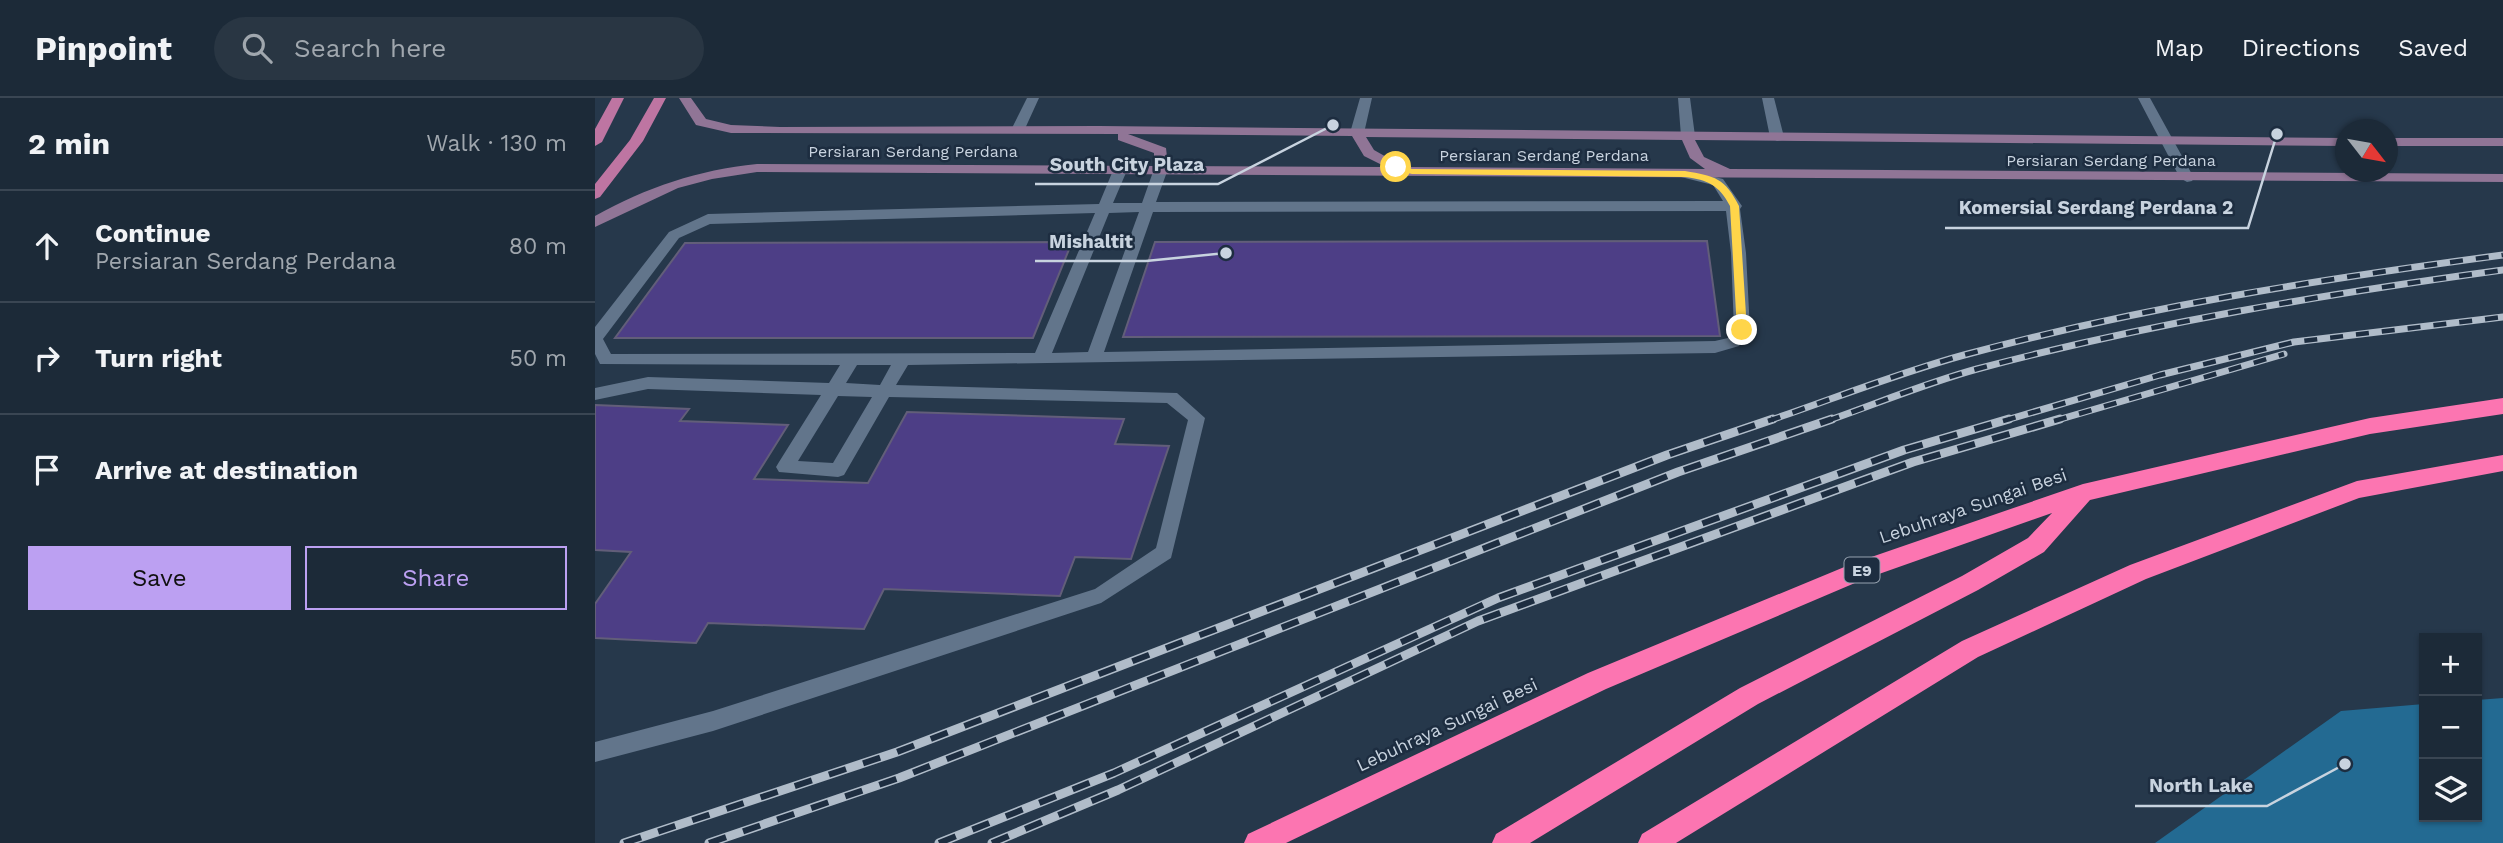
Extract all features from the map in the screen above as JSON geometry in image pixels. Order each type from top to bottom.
[{"type":"highway","name":"Lebuhraya Sungai Besi","points":[[1257,843],[1597,681],[1854,573],[2083,493],[2370,426],[2503,406]]},
{"type":"highway","points":[[1651,843],[1671,836],[1970,649],[2138,572],[2357,490],[2503,463]]},
{"type":"highway","points":[[1505,843],[1749,696],[1969,583],[2036,545],[2083,493]]},
{"type":"main road","points":[[595,194],[636,141],[660,98]]},
{"type":"main road","name":"Persiaran Serdang Perdana","points":[[685,98],[701,122],[731,129],[2335,142]]},
{"type":"main road","points":[[595,142],[616,100]]},
{"type":"main road","points":[[1100,130],[1161,151],[1161,169]]},
{"type":"main road","points":[[1121,168],[1147,144],[1191,132]]},
{"type":"main road","points":[[1357,133],[1369,153],[1381,161],[1412,172]]},
{"type":"main road","points":[[1688,136],[1689,146],[1701,161],[1734,174]]},
{"type":"main road","points":[[2398,142],[2503,142]]},
{"type":"main road","name":"Persiaran Serdang Perdana","points":[[595,222],[666,185],[727,171],[757,168],[2503,178]]},
{"type":"street","points":[[1019,130],[1033,98]]},
{"type":"street","points":[[1357,133],[1366,98]]},
{"type":"street","points":[[1684,98],[1688,136]]},
{"type":"street","points":[[1768,98],[1777,137]]},
{"type":"street","points":[[2144,98],[2187,178]]},
{"type":"street","points":[[1041,359],[1121,168]]},
{"type":"street","points":[[1094,357],[1161,169]]},
{"type":"street","points":[[1685,174],[1711,178],[1721,184],[1735,206],[1742,330],[1733,342],[1715,347],[1041,359],[607,360],[596,338],[674,235],[708,219],[1148,207],[1735,206]]},
{"type":"street","points":[[852,360],[785,467],[838,470],[903,359]]},
{"type":"street","points":[[595,394],[648,383],[1171,397],[1197,418],[1164,552],[1101,595],[713,721],[595,752]]},
{"type":"water","points":[[2503,698],[2503,843],[2155,843],[2341,711],[2419,704],[2419,822],[2482,822],[2482,700]]},
{"type":"building","points":[[1707,241],[1720,336],[1123,337],[1155,242]]},
{"type":"building","points":[[1072,242],[1033,338],[615,338],[685,243]]},
{"type":"building","points":[[595,405],[689,409],[680,421],[788,425],[754,479],[868,483],[907,412],[1124,419],[1115,444],[1169,446],[1131,559],[1075,557],[1060,596],[884,589],[864,629],[708,623],[696,643],[595,638],[595,604],[631,552],[595,550]]},
{"type":"railway","points":[[1768,421],[1939,362],[2097,323],[2232,296],[2503,255]]},
{"type":"railway","points":[[1827,421],[1977,369],[2107,337],[2304,300],[2503,270]]},
{"type":"railway","points":[[2003,421],[2160,375],[2294,342],[2503,317]]},
{"type":"railway","points":[[2054,421],[2284,354]]},
{"type":"railway","points":[[624,843],[897,752],[1667,455],[1773,419]]},
{"type":"railway","points":[[709,843],[899,778],[1678,472],[1832,419]]},
{"type":"railway","points":[[939,843],[1114,773],[1498,598],[1904,450],[2009,419]]},
{"type":"railway","points":[[992,843],[1118,790],[1478,621],[1913,462],[2060,419]]},
{"type":"place","name":"South City Plaza","points":[[1333,125]]},
{"type":"place","name":"Komersial Serdang Perdana 2","points":[[2277,134]]},
{"type":"place","name":"Mishaltit","points":[[1226,253]]},
{"type":"place","name":"North Lake","points":[[2345,764]]},
{"type":"route","points":[[1396,167],[1412,172],[1685,174],[1711,178],[1727,190],[1735,206],[1742,330]]}]
